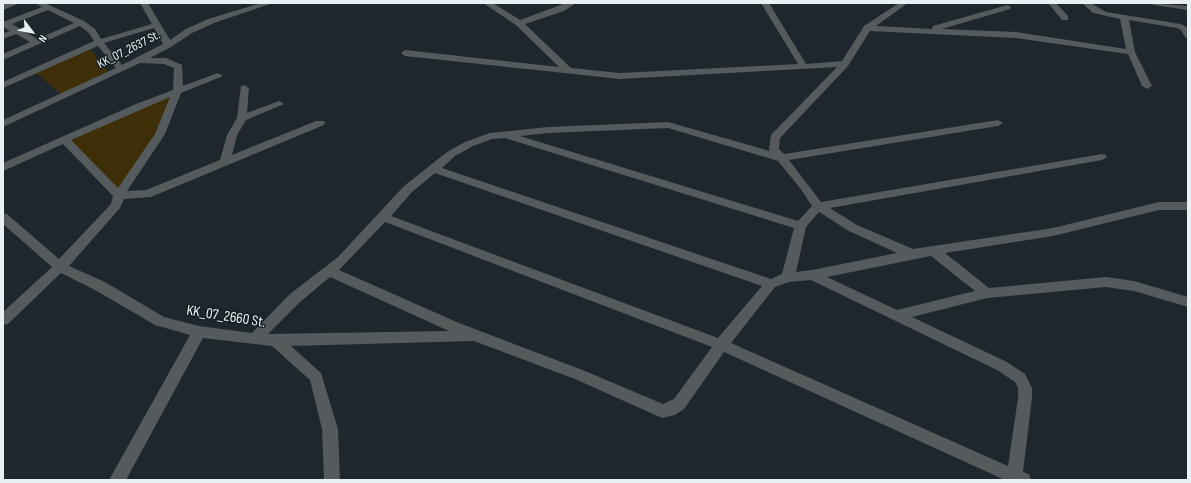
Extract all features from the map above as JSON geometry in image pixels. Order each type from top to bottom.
[{"type":"street","points":[[3,8],[16,3]]},
{"type":"street","points":[[39,3],[81,23],[92,31],[99,42],[122,69]]},
{"type":"street","points":[[144,3],[168,45]]},
{"type":"street","name":"KK_07_2637 St.","points":[[3,124],[141,60],[189,31],[211,21],[268,3]]},
{"type":"street","points":[[487,3],[519,23],[569,71]]},
{"type":"street","points":[[519,23],[572,3]]},
{"type":"street","points":[[765,3],[804,67]]},
{"type":"street","points":[[904,3],[867,28],[846,64],[775,137],[774,149],[804,185],[818,206],[853,228],[912,254]]},
{"type":"street","points":[[1052,3],[1065,18]]},
{"type":"street","points":[[1086,3],[1099,13],[1182,27],[1188,35]]},
{"type":"street","points":[[1154,3],[1170,24]]},
{"type":"street","points":[[1154,3],[1188,8]]},
{"type":"street","points":[[927,30],[1008,7]]},
{"type":"street","points":[[4,24],[47,8]]},
{"type":"street","points":[[1124,18],[1131,52],[1147,86]]},
{"type":"street","points":[[3,57],[81,23]]},
{"type":"street","points":[[4,24],[36,42]]},
{"type":"street","points":[[3,85],[99,42],[157,25]]},
{"type":"street","points":[[867,28],[1016,35],[1131,52]]},
{"type":"street","points":[[3,36],[17,31]]},
{"type":"street","points":[[405,53],[620,76],[846,64]]},
{"type":"street","points":[[3,320],[60,268],[116,205],[119,195],[160,134],[178,90],[179,67],[166,61],[141,60]]},
{"type":"street","points":[[3,167],[178,90],[218,76]]},
{"type":"street","points":[[225,161],[232,135],[242,118],[244,88]]},
{"type":"street","points":[[242,118],[278,104]]},
{"type":"street","points":[[63,140],[68,143],[119,195],[147,194],[320,123]]},
{"type":"street","points":[[256,338],[296,298],[342,260],[408,189],[451,154],[469,144],[502,134],[548,130],[668,125],[781,158],[998,123]]},
{"type":"street","points":[[502,134],[800,226]]},
{"type":"street","points":[[788,277],[800,226],[818,206],[1102,157]]},
{"type":"street","points":[[434,168],[772,284]]},
{"type":"street","points":[[329,271],[477,336],[580,375],[662,411],[670,410],[680,404],[721,345],[772,284],[788,277],[812,275],[912,254],[1053,232],[1159,206],[1188,206]]},
{"type":"street","name":"KK_07_2660 St.","points":[[3,217],[60,268],[100,286],[160,321],[199,332],[275,341],[477,336]]},
{"type":"street","points":[[383,217],[721,345],[1019,478],[1025,398],[1025,388],[1020,378],[1002,366],[812,275]]},
{"type":"street","points":[[933,251],[987,293]]},
{"type":"street","points":[[897,315],[987,293],[1106,282],[1134,286],[1188,302]]},
{"type":"street","points":[[117,480],[199,332]]},
{"type":"street","points":[[275,341],[316,377],[330,429],[332,480]]},
{"type":"shaded area","points":[[88,47],[111,75],[63,96],[34,71]]},
{"type":"shaded area","points":[[178,90],[160,134],[119,195],[63,140]]}]
